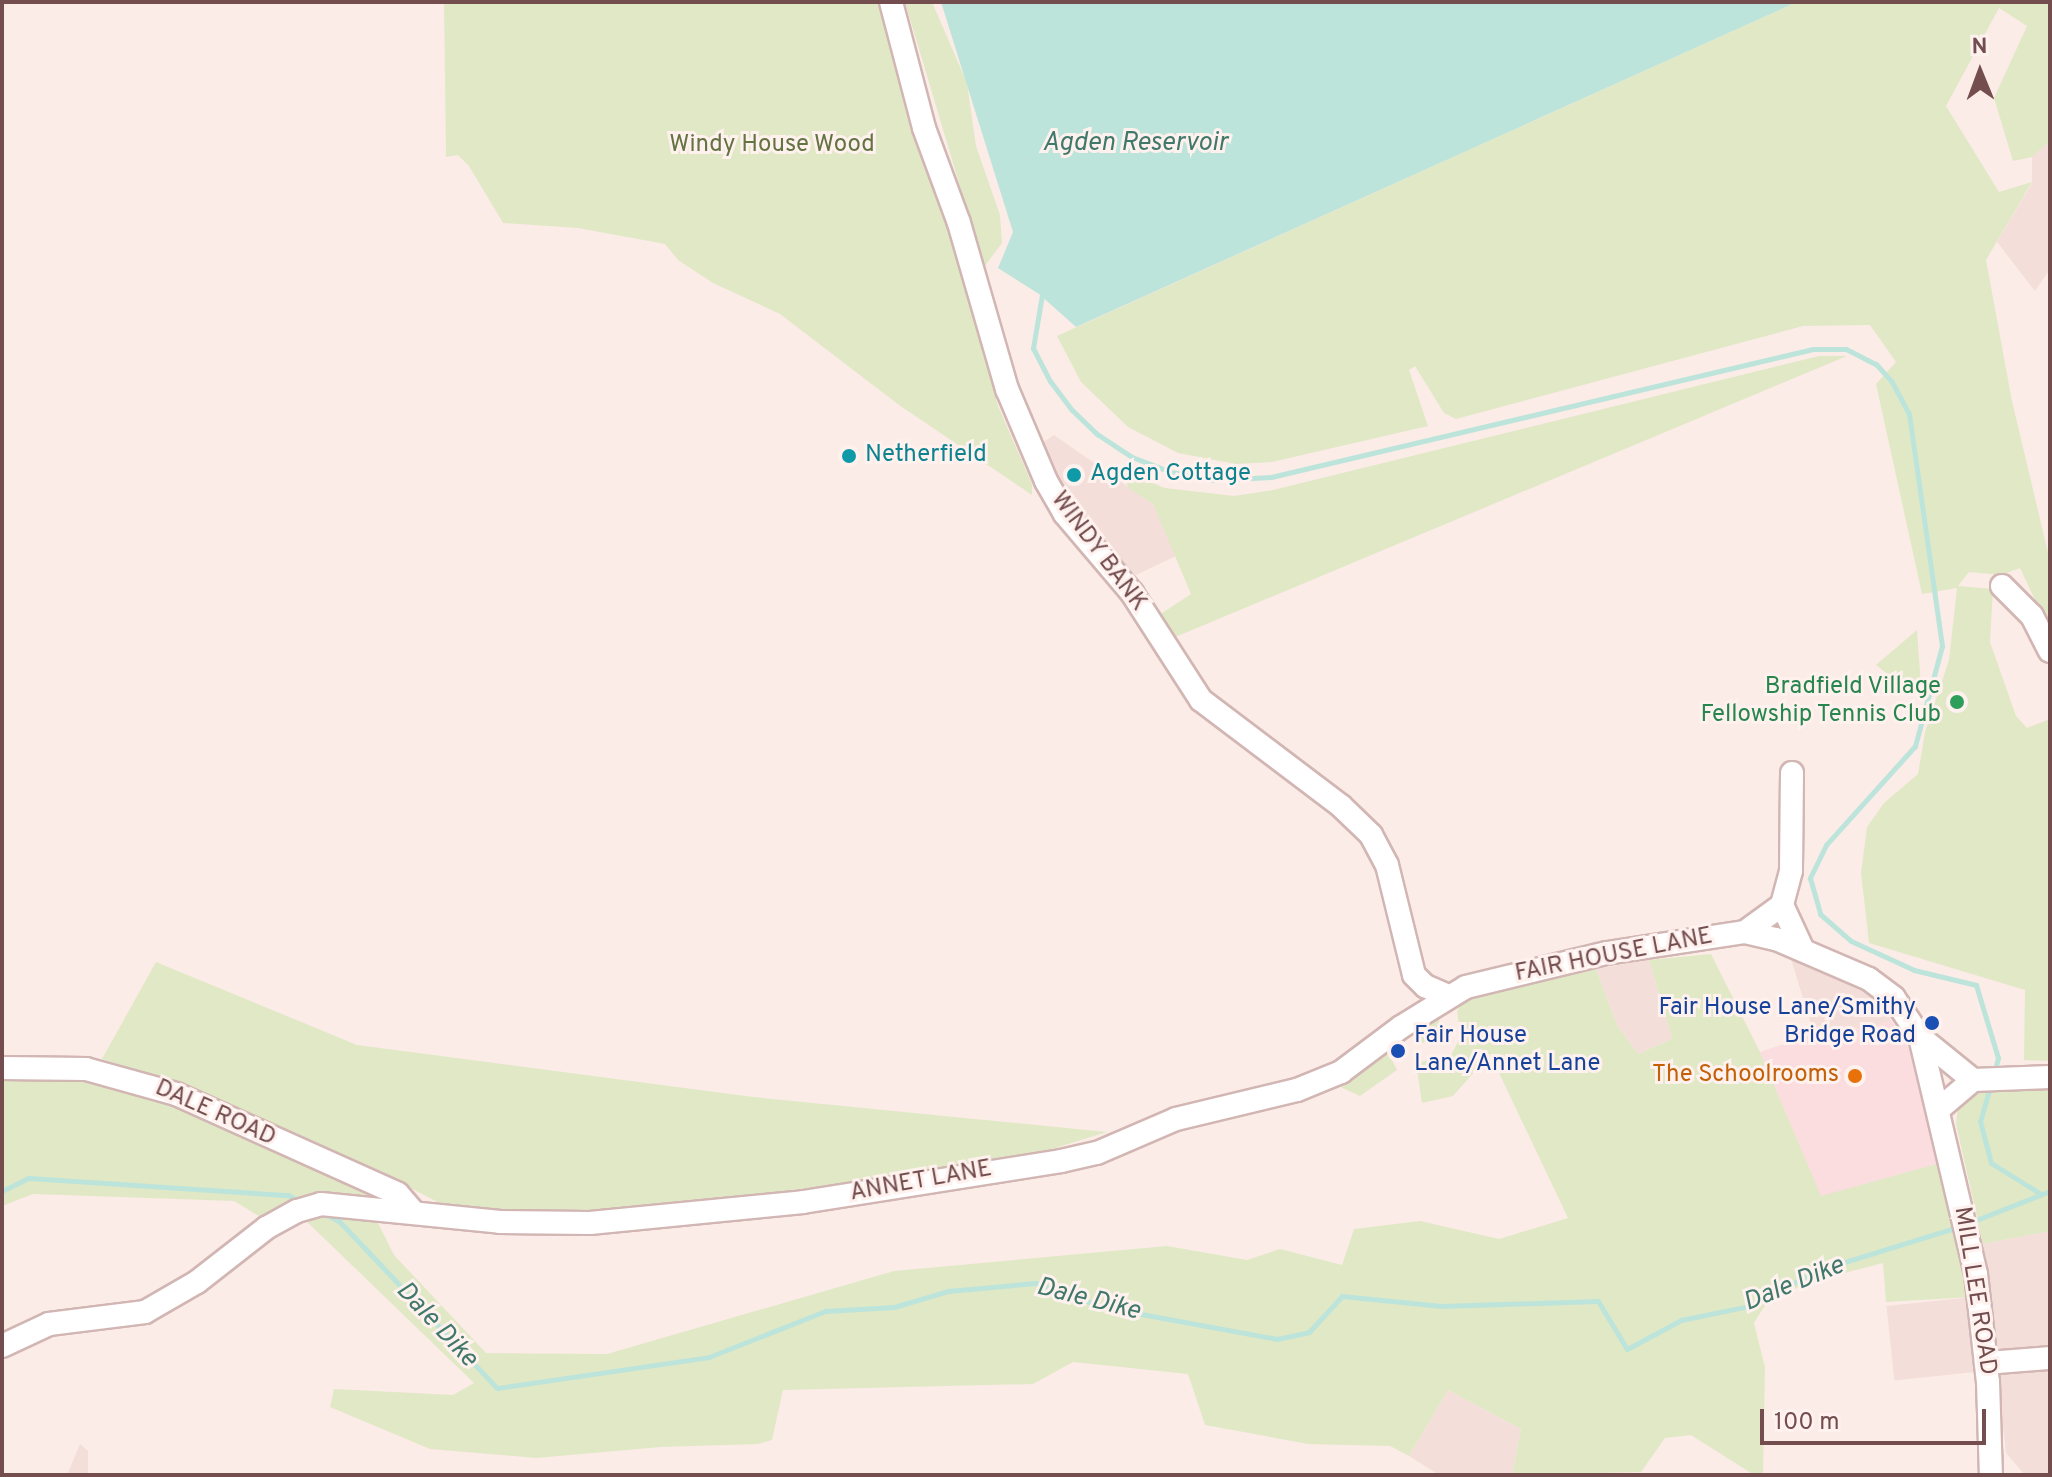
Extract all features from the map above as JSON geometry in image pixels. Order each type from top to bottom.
[{"type":"street","name":"WINDY BANK","points":[[891,2],[924,128],[959,223],[1007,389],[1046,481],[1065,514],[1132,593],[1201,700],[1341,806],[1371,835],[1387,865],[1414,975],[1407,1023]]},
{"type":"street","points":[[2002,586],[2032,616],[2050,651]]},
{"type":"street","points":[[1745,932],[1782,905],[1791,871],[1792,773]]},
{"type":"street","points":[[1782,905],[1803,950]]},
{"type":"street","name":"FAIR HOUSE LANE","points":[[1407,1023],[1466,987],[1607,953],[1745,932],[1776,939],[1869,979],[1894,998],[1920,1037],[1939,1109]]},
{"type":"street","points":[[1414,975],[1425,986],[1448,996]]},
{"type":"street","name":"ANNET LANE","points":[[2,1346],[49,1324],[145,1312],[197,1282],[266,1228],[297,1211],[321,1204],[412,1210],[500,1222],[638,1220],[803,1202],[1061,1161],[1097,1153],[1176,1119],[1297,1090],[1341,1072],[1407,1023]]},
{"type":"street","points":[[1920,1037],[1975,1080]]},
{"type":"street","name":"DALE ROAD","points":[[2,1068],[86,1069],[176,1094],[398,1194],[412,1210]]},
{"type":"street","points":[[1939,1109],[1975,1080],[2050,1077]]},
{"type":"street","name":"MILL LEE ROAD","points":[[1939,1109],[1976,1274],[1986,1363],[1991,1475]]},
{"type":"street","points":[[1986,1363],[2050,1358]]},
{"type":"shaded area","points":[[2050,141],[2050,269],[2035,291],[1997,242],[2032,183],[2032,157]]},
{"type":"shaded area","points":[[1054,435],[1153,504],[1176,556],[1136,575],[1074,510],[1042,443]]},
{"type":"shaded area","points":[[1791,959],[1863,984],[1891,1020],[1863,1031],[1851,1026],[1814,1034]]},
{"type":"shaded area","points":[[1649,960],[1672,1039],[1638,1054],[1617,1025],[1596,969]]},
{"type":"shaded area","points":[[1891,1020],[1919,1064],[1940,1163],[1821,1197],[1760,1052],[1814,1034],[1852,1027],[1863,1031]]},
{"type":"shaded area","points":[[2050,1231],[2050,1475],[2025,1475],[2006,1453],[1983,1244]]},
{"type":"shaded area","points":[[1972,1297],[1980,1372],[1894,1381],[1886,1306]]},
{"type":"shaded area","points":[[1448,1390],[1521,1429],[1512,1475],[1439,1475],[1409,1456]]},
{"type":"shaded area","points":[[80,1444],[88,1451],[88,1475],[67,1475]]},
{"type":"green space","name":"Windy House Wood","points":[[444,2],[878,2],[968,286],[998,406],[1032,484],[1032,495],[899,405],[780,314],[713,283],[678,260],[665,244],[578,228],[503,223],[469,166],[458,155],[446,157]]},
{"type":"green space","name":"Windy House Wood","points":[[905,2],[932,2],[967,83],[976,146],[1000,215],[1002,243],[984,267]]},
{"type":"green space","points":[[1797,2],[2050,2],[2050,141],[2032,157],[2013,161],[1994,98],[2027,26],[1999,8],[1946,106],[1999,192],[2032,182],[1986,260],[2012,401],[2050,561],[2050,632],[2020,568],[2001,575],[1969,572],[1958,586],[1993,589],[1990,642],[2016,716],[2027,728],[2050,719],[2050,1061],[2024,1060],[2025,990],[1869,943],[1861,873],[1867,827],[1884,803],[1918,774],[1925,732],[1949,660],[1957,588],[1922,594],[1876,384],[1896,362],[1870,325],[1803,326],[1456,419],[1444,413],[1415,366],[1409,370],[1428,426],[1272,462],[1236,464],[1178,453],[1128,427],[1081,382],[1057,336]]},
{"type":"green space","points":[[1819,356],[1847,356],[1173,638],[1159,615],[1191,594],[1153,504],[1128,488],[1124,472],[1165,488],[1234,496],[1273,490]]},
{"type":"green space","points":[[1917,630],[1922,700],[1876,665]]},
{"type":"green space","points":[[1711,954],[1760,1052],[1821,1196],[1940,1163],[1972,1297],[1886,1302],[1883,1263],[1809,1282],[1767,1302],[1754,1323],[1765,1367],[1763,1475],[1754,1475],[1691,1435],[1665,1438],[1641,1472],[1512,1475],[1521,1429],[1448,1390],[1409,1456],[1390,1446],[1308,1444],[1205,1425],[1188,1374],[1073,1362],[1033,1384],[783,1390],[772,1440],[758,1444],[661,1447],[536,1458],[430,1449],[330,1407],[334,1389],[453,1395],[474,1383],[301,1216],[323,1208],[375,1217],[394,1255],[486,1353],[607,1354],[894,1271],[1167,1246],[1247,1260],[1280,1249],[1342,1265],[1354,1229],[1420,1221],[1499,1239],[1568,1218],[1490,1054],[1453,1096],[1422,1103],[1416,1063],[1451,1055],[1460,1038],[1478,1035],[1476,1030],[1460,1033],[1457,1011],[1466,998],[1596,969],[1617,1025],[1638,1054],[1672,1039],[1649,960]]},
{"type":"green space","points":[[156,962],[357,1045],[753,1097],[1107,1132],[1039,1153],[926,1172],[688,1204],[634,1210],[451,1209],[374,1169],[181,1085],[102,1059]]},
{"type":"green space","points":[[1439,1014],[1440,1037],[1422,1043],[1416,1029]]},
{"type":"green space","points":[[1387,1050],[1397,1070],[1360,1096],[1336,1085]]},
{"type":"green space","points":[[2,1075],[82,1077],[174,1103],[370,1196],[315,1197],[267,1221],[234,1201],[33,1194],[2,1206]]},
{"type":"green space","points":[[2050,1085],[2050,1231],[1983,1244],[1956,1124],[1958,1108],[1976,1088]]},
{"type":"water","name":"Agden Reservoir","points":[[941,2],[1797,2],[1076,327],[1039,294],[998,268],[1013,232]]},
{"type":"waterway","points":[[1043,289],[1033,348],[1050,381],[1072,410],[1097,434],[1132,457],[1171,472],[1213,480],[1271,477],[1813,349],[1846,349],[1876,364],[1892,382],[1909,414],[1942,646],[1915,746],[1826,845],[1810,878],[1820,914],[1851,941],[1914,970],[1976,985],[1998,1058],[1994,1073]]},
{"type":"waterway","points":[[1990,1087],[1980,1121],[1991,1163],[2041,1194]]},
{"type":"waterway","name":"Dale Dike","points":[[2,1191],[29,1178],[288,1195],[300,1201]]},
{"type":"waterway","name":"Dale Dike","points":[[1971,1222],[2050,1191]]},
{"type":"waterway","name":"Dale Dike","points":[[323,1213],[339,1221],[497,1388],[709,1357],[825,1311],[894,1307],[948,1291],[1036,1283],[1103,1307],[1277,1339],[1309,1332],[1342,1296],[1441,1306],[1598,1301],[1627,1349],[1681,1320],[1749,1306],[1819,1270],[1958,1227]]},
{"type":"place","name":"Netherfield","points":[[849,456]]},
{"type":"place","name":"Agden Cottage","points":[[1074,475]]},
{"type":"place","name":"Bradfield Village Fellowship Tennis Club","points":[[1957,702]]},
{"type":"place","name":"Fair House Lane/Smithy Bridge Road","points":[[1932,1023]]},
{"type":"place","name":"Fair House Lane/Annet Lane","points":[[1398,1051]]},
{"type":"place","name":"The Schoolrooms","points":[[1855,1076]]}]
